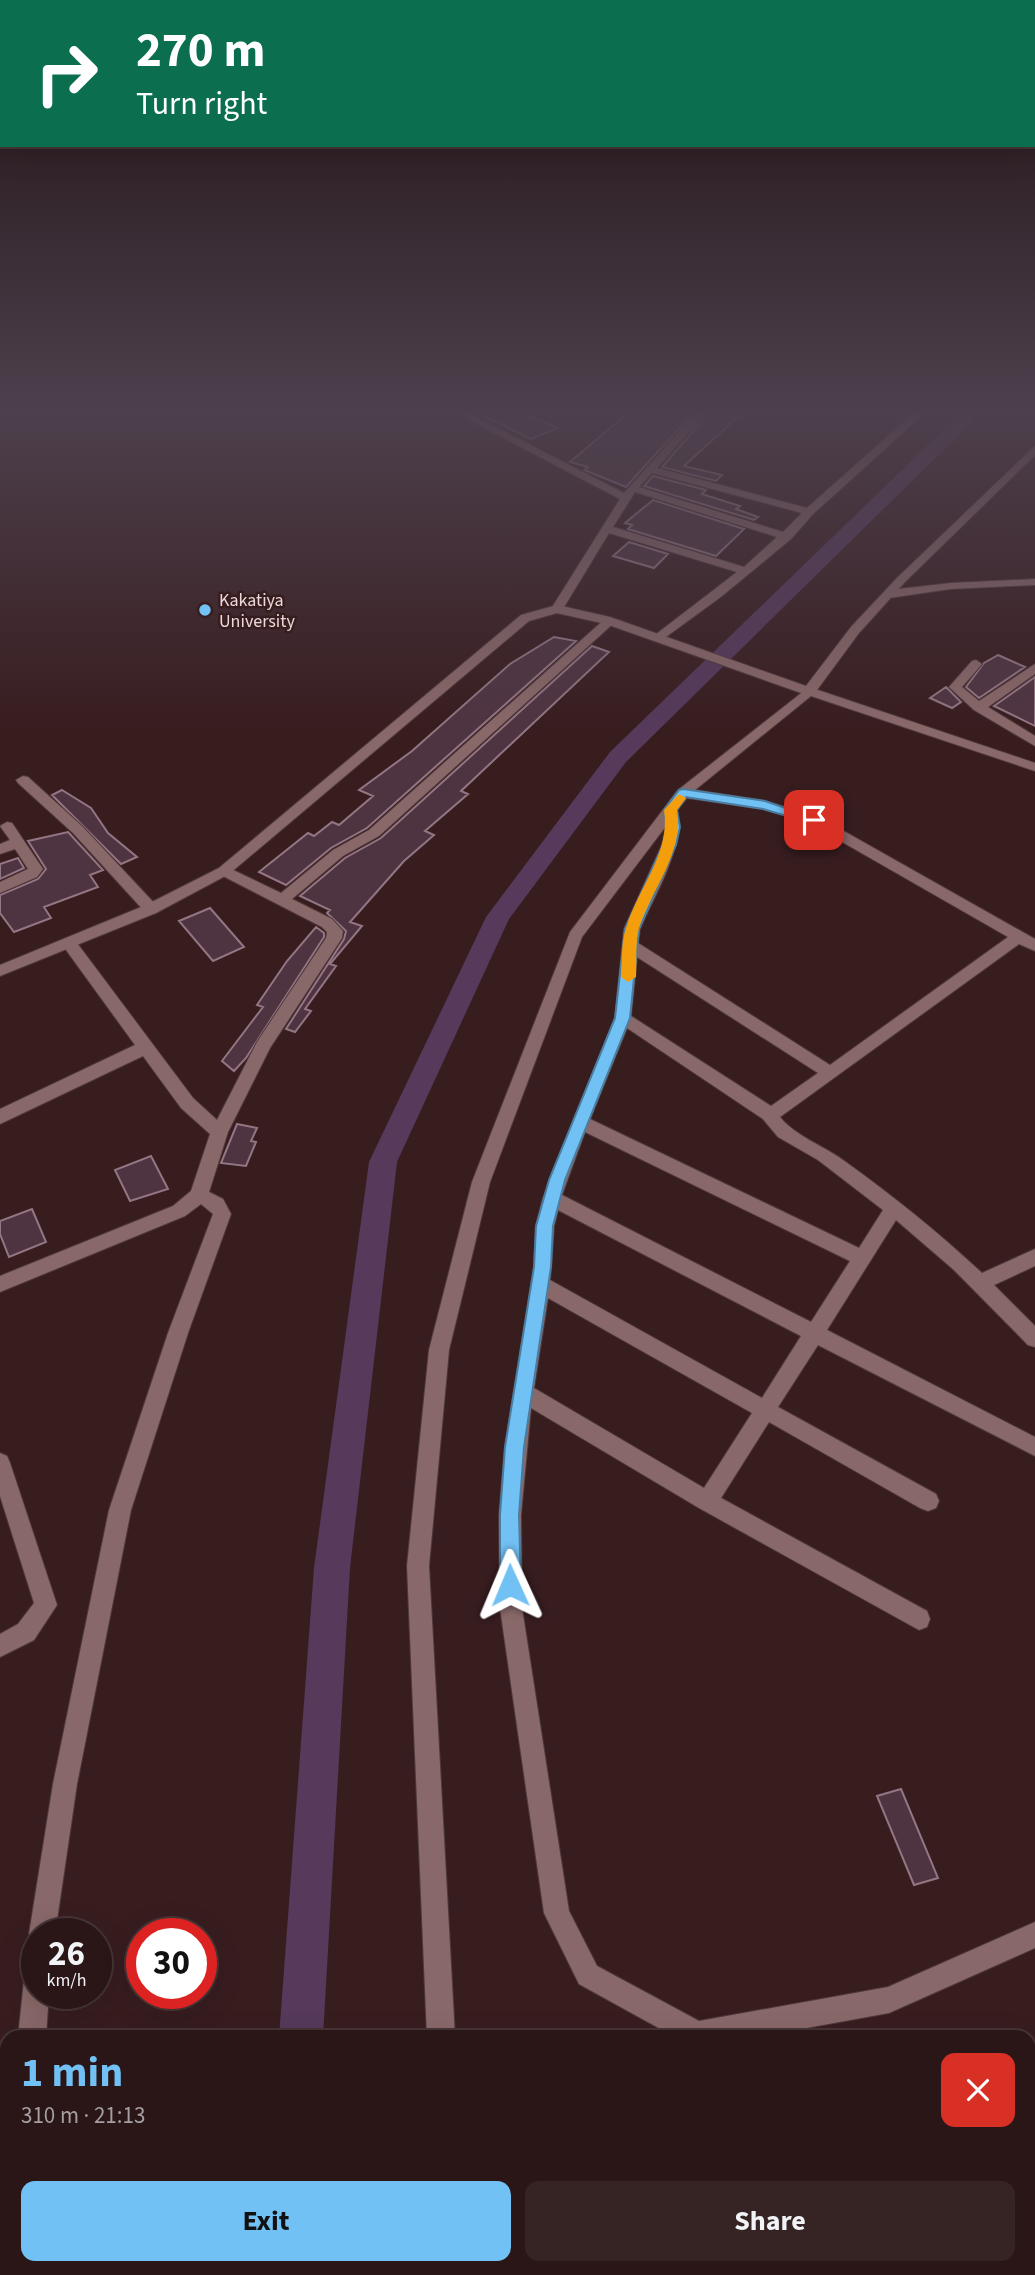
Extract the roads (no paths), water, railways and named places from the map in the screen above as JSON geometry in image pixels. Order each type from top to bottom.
[{"type":"street","points":[[557,609],[613,518]]},
{"type":"street","points":[[719,518],[787,537]]},
{"type":"street","points":[[659,638],[746,571],[787,537],[804,518]]},
{"type":"street","points":[[441,2030],[418,1566],[439,1350],[481,1182],[575,936],[677,801],[809,691],[855,630],[965,518]]},
{"type":"street","points":[[607,528],[746,571]]},
{"type":"street","points":[[889,594],[951,586],[1035,582]]},
{"type":"street","points":[[3,966],[69,943],[151,909],[224,872],[525,618],[557,609],[610,621],[1035,767]]},
{"type":"street","points":[[281,901],[338,853],[374,833],[610,621]]},
{"type":"street","points":[[976,664],[954,684],[958,691],[1035,742]]},
{"type":"street","points":[[979,707],[1035,668]]},
{"type":"street","points":[[23,780],[78,830],[151,909]]},
{"type":"street","points":[[677,801],[765,805],[814,820],[1035,946]]},
{"type":"street","points":[[677,801],[669,845],[632,929],[623,1018],[580,1122],[552,1198],[545,1226],[540,1284],[515,1447],[510,1515],[511,1608],[557,1913],[588,1975],[690,2030]]},
{"type":"street","points":[[0,888],[24,878],[36,869],[7,826]]},
{"type":"street","points":[[0,849],[19,842]]},
{"type":"street","points":[[0,1284],[179,1211],[199,1195],[219,1132],[263,1046],[334,938],[335,931],[331,926],[224,872]]},
{"type":"street","points":[[771,1115],[891,1032],[970,968],[1019,937]]},
{"type":"street","points":[[69,943],[187,1103],[219,1132]]},
{"type":"street","points":[[631,946],[830,1073]]},
{"type":"street","points":[[623,1018],[771,1115],[776,1128],[807,1143],[894,1208],[982,1282],[1035,1339]]},
{"type":"street","points":[[0,1117],[144,1048]]},
{"type":"street","points":[[580,1122],[862,1258]]},
{"type":"street","points":[[44,1918],[65,1784],[111,1545],[178,1333],[222,1214],[220,1207],[214,1202],[199,1195]]},
{"type":"street","points":[[552,1198],[1035,1447]]},
{"type":"street","points":[[707,1500],[894,1208]]},
{"type":"street","points":[[982,1282],[1035,1257]]},
{"type":"street","points":[[540,1284],[928,1501]]},
{"type":"street","points":[[523,1392],[707,1500],[919,1619]]},
{"type":"street","points":[[0,1463],[46,1605],[26,1632],[0,1646]]},
{"type":"street","points":[[732,2030],[889,2000],[1035,1935]]},
{"type":"street","points":[[33,2030],[34,2009]]},
{"type":"waterway","points":[[301,2030],[332,1568],[383,1162],[498,917],[618,757],[864,518]]},
{"type":"place","name":"Kakatiya University","points":[[205,610]]}]
